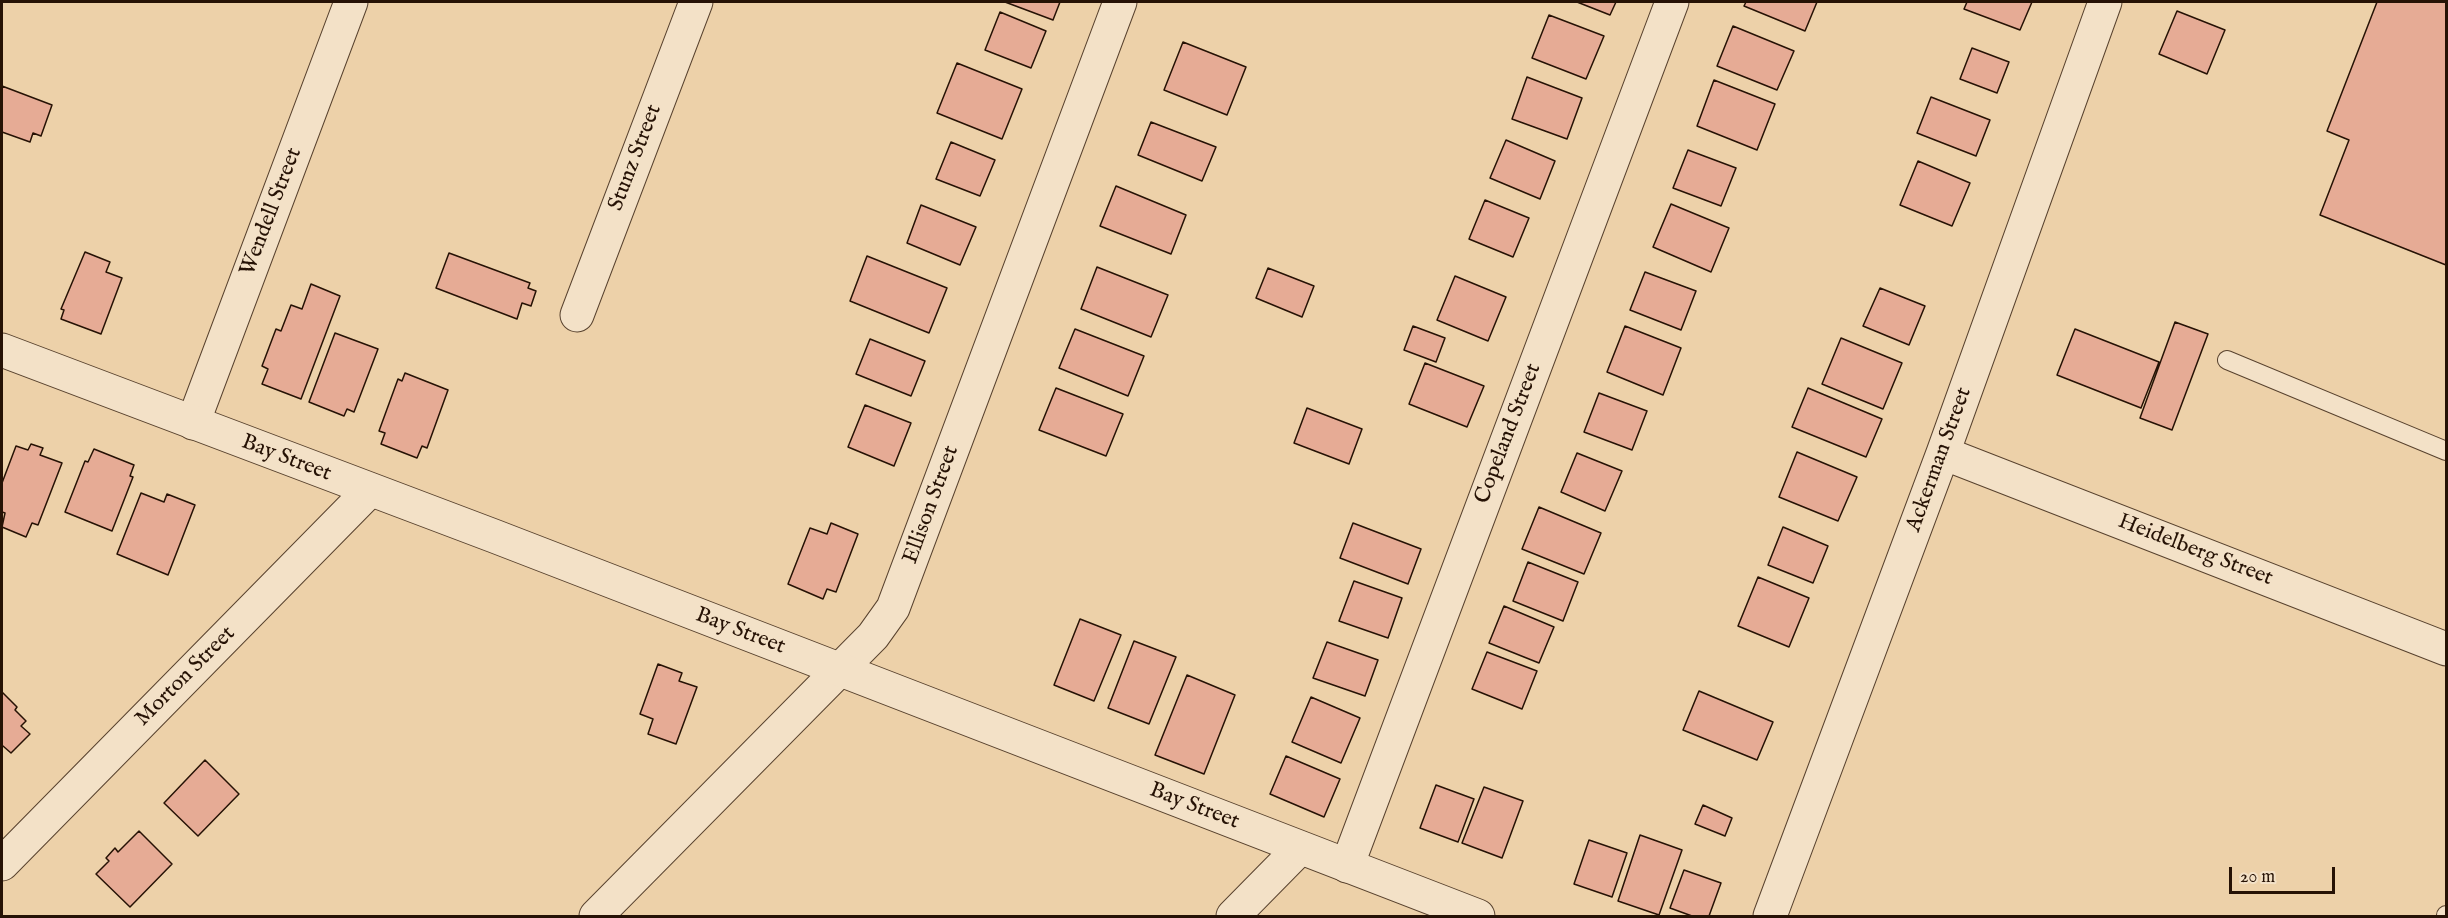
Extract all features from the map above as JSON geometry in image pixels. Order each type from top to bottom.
[{"type":"street","name":"Wendell Street","points":[[193,423],[351,2]]},
{"type":"street","name":"Stunz Street","points":[[577,315],[696,2]]},
{"type":"street","name":"Ellison Street","points":[[596,916],[873,636],[893,608],[1120,2]]},
{"type":"street","name":"Copeland Street","points":[[1347,866],[1672,2]]},
{"type":"street","name":"Ackerman Street","points":[[1770,916],[1943,453],[2105,2]]},
{"type":"street","name":"Bay Street","points":[[2,350],[494,536],[1478,916]]},
{"type":"street","name":"Heidelberg Street","points":[[1943,453],[2446,649]]},
{"type":"street","name":"Morton Street","points":[[2,864],[370,490]]},
{"type":"street","points":[[1233,916],[1300,848]]},
{"type":"lane","points":[[2227,360],[2446,451]]},
{"type":"building","points":[[1005,2],[1060,2],[1053,20]]},
{"type":"building","points":[[1577,2],[1616,2],[1610,15]]},
{"type":"building","points":[[1746,2],[1817,2],[1805,31],[1744,6]]},
{"type":"building","points":[[1967,2],[2032,2],[2020,30],[1964,9]]},
{"type":"building","points":[[2377,2],[2446,2],[2446,265],[2320,215],[2349,140],[2327,131]]},
{"type":"building","points":[[2177,11],[2225,30],[2207,74],[2159,54]]},
{"type":"building","points":[[1000,12],[1046,31],[1031,68],[985,50]]},
{"type":"building","points":[[1549,15],[1604,36],[1586,79],[1532,58]]},
{"type":"building","points":[[1733,26],[1794,51],[1777,90],[1717,66]]},
{"type":"building","points":[[1183,42],[1246,67],[1227,115],[1164,90]]},
{"type":"building","points":[[1972,48],[2009,62],[1997,93],[1960,79]]},
{"type":"building","points":[[957,63],[1022,89],[1002,139],[937,113]]},
{"type":"building","points":[[1527,77],[1582,98],[1567,139],[1512,119]]},
{"type":"building","points":[[1714,80],[1775,104],[1757,150],[1697,126]]},
{"type":"building","points":[[2,86],[52,105],[41,136],[33,133],[30,142],[2,132]]},
{"type":"building","points":[[1931,97],[1990,120],[1976,156],[1917,133]]},
{"type":"building","points":[[1151,122],[1216,147],[1202,181],[1138,155]]},
{"type":"building","points":[[1506,140],[1555,161],[1540,199],[1490,178]]},
{"type":"building","points":[[951,142],[995,160],[980,196],[936,179]]},
{"type":"building","points":[[1688,150],[1736,168],[1721,206],[1673,188]]},
{"type":"building","points":[[1918,161],[1970,183],[1952,226],[1900,205]]},
{"type":"building","points":[[1116,186],[1186,215],[1171,254],[1100,226]]},
{"type":"building","points":[[1485,200],[1529,218],[1513,257],[1469,239]]},
{"type":"building","points":[[1671,204],[1729,228],[1711,272],[1653,247]]},
{"type":"building","points":[[921,205],[976,227],[960,265],[907,243]]},
{"type":"building","points":[[85,252],[110,262],[106,272],[122,278],[101,334],[61,319],[64,310],[61,309]]},
{"type":"building","points":[[449,253],[530,283],[528,288],[536,291],[531,306],[522,303],[517,319],[436,288]]},
{"type":"building","points":[[867,256],[947,288],[929,333],[850,301]]},
{"type":"building","points":[[1097,267],[1168,295],[1151,337],[1081,309]]},
{"type":"building","points":[[1268,268],[1314,286],[1302,317],[1256,298]]},
{"type":"building","points":[[1645,272],[1696,291],[1681,330],[1630,310]]},
{"type":"building","points":[[1455,276],[1506,297],[1488,341],[1437,320]]},
{"type":"building","points":[[311,284],[340,296],[301,399],[262,384],[268,369],[262,366],[276,329],[281,331],[291,305],[302,309]]},
{"type":"building","points":[[1880,288],[1925,306],[1909,345],[1863,326]]},
{"type":"building","points":[[2175,322],[2208,334],[2172,430],[2140,418]]},
{"type":"building","points":[[1413,326],[1445,338],[1436,362],[1404,350]]},
{"type":"building","points":[[1625,326],[1681,348],[1663,395],[1607,372]]},
{"type":"building","points":[[1075,329],[1144,356],[1128,396],[1059,368]]},
{"type":"building","points":[[2075,329],[2159,362],[2141,408],[2057,375]]},
{"type":"building","points":[[335,333],[378,349],[354,412],[347,409],[344,416],[309,402]]},
{"type":"building","points":[[1841,338],[1902,363],[1883,409],[1822,384]]},
{"type":"building","points":[[870,339],[925,361],[911,396],[856,374]]},
{"type":"building","points":[[1425,363],[1484,386],[1467,427],[1409,404]]},
{"type":"building","points":[[405,373],[448,390],[427,448],[422,446],[417,458],[381,444],[385,433],[379,431],[398,379],[402,381]]},
{"type":"building","points":[[1056,388],[1123,414],[1106,456],[1039,430]]},
{"type":"building","points":[[1808,388],[1882,419],[1866,457],[1792,427]]},
{"type":"building","points":[[1599,393],[1647,411],[1632,450],[1584,432]]},
{"type":"building","points":[[865,405],[911,423],[894,466],[848,447]]},
{"type":"building","points":[[1307,408],[1362,429],[1349,464],[1294,443]]},
{"type":"building","points":[[31,444],[43,448],[40,455],[62,463],[38,525],[32,523],[26,537],[2,527],[5,513],[2,512],[2,483],[16,446],[28,450]]},
{"type":"building","points":[[94,449],[134,465],[130,476],[133,477],[112,531],[65,512],[85,461],[88,462]]},
{"type":"building","points":[[1797,452],[1857,477],[1838,521],[1779,497]]},
{"type":"building","points":[[1577,453],[1622,471],[1605,511],[1561,492]]},
{"type":"building","points":[[141,493],[164,502],[167,494],[195,505],[168,575],[117,554]]},
{"type":"building","points":[[1539,507],[1601,533],[1584,574],[1522,549]]},
{"type":"building","points":[[831,523],[858,534],[836,592],[827,589],[823,599],[788,584],[810,528],[827,534]]},
{"type":"building","points":[[1353,523],[1421,549],[1408,584],[1340,558]]},
{"type":"building","points":[[1783,527],[1828,546],[1813,583],[1768,565]]},
{"type":"building","points":[[1528,562],[1578,582],[1563,621],[1513,601]]},
{"type":"building","points":[[1758,577],[1809,598],[1789,647],[1738,626]]},
{"type":"building","points":[[1354,581],[1402,598],[1388,638],[1339,621]]},
{"type":"building","points":[[1504,606],[1554,627],[1539,663],[1489,643]]},
{"type":"building","points":[[1080,619],[1121,635],[1094,701],[1054,685]]},
{"type":"building","points":[[1134,641],[1176,657],[1149,724],[1108,708]]},
{"type":"building","points":[[1327,642],[1378,660],[1365,696],[1313,678]]},
{"type":"building","points":[[1487,652],[1537,671],[1522,709],[1472,689]]},
{"type":"building","points":[[658,664],[682,673],[679,681],[697,687],[676,744],[648,734],[653,719],[640,714]]},
{"type":"building","points":[[1187,675],[1235,695],[1204,774],[1155,755]]},
{"type":"building","points":[[1699,691],[1773,722],[1757,760],[1683,730]]},
{"type":"building","points":[[2,692],[17,707],[15,710],[26,721],[21,726],[30,734],[11,753],[2,747]]},
{"type":"building","points":[[1311,697],[1360,718],[1341,763],[1292,742]]},
{"type":"building","points":[[1286,756],[1340,779],[1324,817],[1270,794]]},
{"type":"building","points":[[205,760],[239,794],[198,836],[164,803]]},
{"type":"building","points":[[1436,785],[1474,799],[1458,842],[1420,828]]},
{"type":"building","points":[[1484,787],[1523,801],[1502,858],[1462,843]]},
{"type":"building","points":[[1703,805],[1732,818],[1725,836],[1695,824]]},
{"type":"building","points":[[139,831],[172,864],[130,907],[96,874],[109,861],[106,858],[115,848],[118,852]]},
{"type":"building","points":[[1640,835],[1682,850],[1659,915],[1618,901]]},
{"type":"building","points":[[1589,840],[1627,853],[1612,897],[1574,884]]},
{"type":"building","points":[[1684,870],[1721,883],[1709,916],[1692,916],[1670,908]]}]
